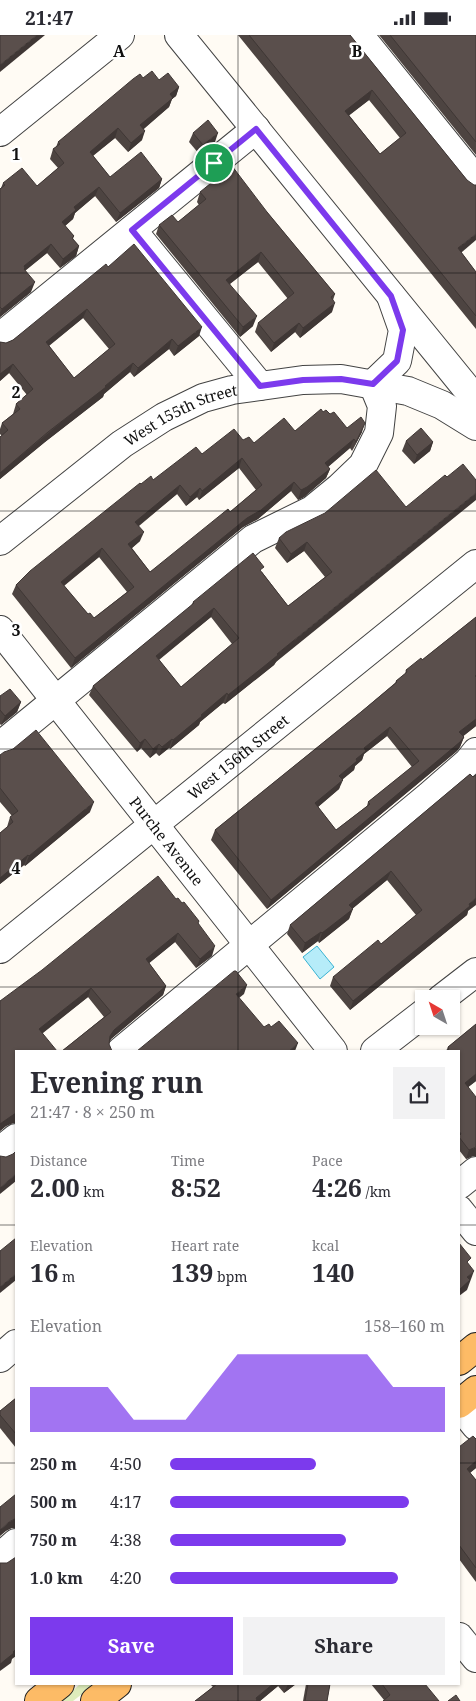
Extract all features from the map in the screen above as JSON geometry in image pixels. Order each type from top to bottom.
[{"type":"main road","points":[[460,1360],[476,1347]]},
{"type":"main road","points":[[460,1404],[476,1390]]},
{"type":"main road","points":[[38,1701],[59,1685]]},
{"type":"main road","points":[[95,1701],[115,1685]]},
{"type":"street","points":[[0,132],[120,35]]},
{"type":"street","points":[[179,35],[476,400]]},
{"type":"street","points":[[359,35],[476,181]]},
{"type":"street","points":[[0,337],[256,129]]},
{"type":"street","points":[[132,230],[260,386]]},
{"type":"street","points":[[0,746],[253,539],[312,510],[363,465],[379,433],[382,406],[373,384],[397,361],[403,330],[391,296]]},
{"type":"street","name":"West 155th Street","points":[[0,541],[122,444],[164,417],[203,398],[232,390],[303,380],[341,379],[408,391],[442,405],[476,426]]},
{"type":"street","name":"West 156th Street","points":[[0,949],[476,565]]},
{"type":"street","name":"Purche Avenue","points":[[0,630],[333,1050]]},
{"type":"street","points":[[122,1050],[429,796],[468,762],[476,752]]},
{"type":"street","points":[[453,990],[476,972]]},
{"type":"street","points":[[376,1050],[415,1020]]},
{"type":"street","points":[[0,1151],[15,1139]]},
{"type":"street","points":[[460,1184],[476,1171]]},
{"type":"street","points":[[460,1210],[476,1231]]},
{"type":"street","points":[[0,1358],[15,1345]]},
{"type":"street","points":[[460,1406],[476,1426]]},
{"type":"street","points":[[0,1557],[15,1544]]},
{"type":"street","points":[[460,1638],[476,1658]]},
{"type":"green space","points":[[79,1685],[94,1685],[73,1701],[62,1701]]},
{"type":"water","points":[[317,946],[334,967],[320,979],[303,957]]},
{"type":"building","points":[[0,35],[37,35],[0,65]]},
{"type":"building","points":[[249,35],[350,35],[467,180],[476,185],[476,234],[458,248],[476,272],[476,316]],"holes":[[[372,90],[406,133],[380,154],[345,111]]]},
{"type":"building","points":[[390,35],[476,35],[476,142]]},
{"type":"building","points":[[152,71],[159,80],[168,73],[179,87],[170,94],[173,98],[140,125],[145,131],[131,143],[118,128],[90,152],[110,177],[141,152],[162,179],[120,213],[99,187],[74,207],[76,210],[62,222],[74,236],[72,238],[79,246],[63,259],[51,244],[24,266],[24,269],[35,282],[2,309],[0,307],[0,189],[5,185],[3,183],[22,168],[37,186],[64,163],[53,149],[60,144],[58,142],[133,79],[140,74],[143,78]]},
{"type":"building","points":[[208,120],[218,133],[203,145],[193,133]]},
{"type":"building","points":[[232,166],[267,212],[335,294],[331,297],[335,303],[303,328],[299,323],[274,343],[258,323],[294,293],[261,252],[226,280],[257,316],[243,327],[159,225],[172,215],[178,222],[206,199],[200,192]]},
{"type":"building","points":[[134,244],[202,327],[178,346],[172,339],[138,368],[133,363],[0,473],[0,437],[8,430],[2,423],[20,409],[16,404],[33,389],[13,364],[0,374],[0,342],[6,343],[13,340],[106,264],[108,267]],"holes":[[[87,309],[115,344],[74,378],[46,342]]]},
{"type":"building","points":[[321,409],[323,412],[326,410],[330,414],[334,412],[347,428],[361,417],[365,423],[356,442],[354,439],[325,463],[330,469],[301,490],[294,482],[75,658],[16,585],[30,571],[140,483],[151,476],[153,480],[196,447],[202,454],[234,429],[243,440],[249,437],[254,443],[284,418],[295,431]],"holes":[[[242,458],[262,485],[230,512],[228,509],[150,572],[128,544],[144,532],[135,522],[180,485],[190,497],[200,488],[202,491]],[[102,548],[134,587],[94,618],[90,613],[88,614],[61,582]]]},
{"type":"building","points":[[421,428],[433,442],[417,455],[406,441]]},
{"type":"building","points":[[463,464],[476,480],[476,493],[162,747],[159,744],[153,749],[145,739],[140,743],[93,686],[253,553],[264,567],[260,570],[288,606],[332,572],[307,542],[291,554],[279,538],[286,532],[325,513],[376,470],[406,507],[445,475],[447,477]],"holes":[[[214,608],[239,638],[181,687],[156,656]]]},
{"type":"building","points":[[476,617],[476,719],[459,732],[464,737],[460,742],[271,900],[215,830],[397,682],[407,672],[406,670],[421,658],[422,660]],"holes":[[[390,727],[419,761],[368,802],[370,804],[336,830],[315,803],[343,780],[339,776],[366,751],[364,748]]]},
{"type":"building","points":[[10,689],[21,702],[5,716],[0,710],[0,696]]},
{"type":"building","points":[[36,730],[94,802],[0,878],[0,833],[13,822],[10,817],[18,811],[0,788],[0,755],[13,749]]},
{"type":"building","points":[[470,774],[473,777],[476,775],[476,898],[469,904],[470,906],[353,1001],[333,977],[378,940],[381,944],[422,910],[391,871],[349,905],[353,909],[322,933],[305,943],[290,925]]},
{"type":"building","points":[[158,876],[176,899],[178,898],[182,903],[184,902],[215,946],[200,959],[178,933],[146,959],[166,986],[114,1030],[110,1036],[109,1044],[112,1050],[63,1050],[111,1012],[91,988],[39,1029],[56,1050],[15,1050],[15,1114],[0,1124],[0,1001],[42,970]]},
{"type":"building","points":[[234,971],[247,985],[236,994],[264,1027],[269,1024],[271,1027],[279,1021],[298,1043],[290,1050],[138,1050]]},
{"type":"building","points":[[476,1024],[476,1074],[465,1083],[476,1097],[476,1147],[469,1150],[460,1138],[460,1050],[448,1050],[448,1047]]},
{"type":"building","points":[[15,1152],[15,1175],[0,1188],[0,1156],[6,1157]]},
{"type":"building","points":[[15,1239],[15,1275],[0,1287],[0,1251]]},
{"type":"building","points":[[460,1244],[471,1258],[467,1262],[474,1271],[467,1277],[470,1280],[460,1289]]},
{"type":"building","points":[[15,1399],[15,1433],[0,1415],[0,1411]]},
{"type":"building","points":[[473,1436],[476,1439],[476,1461],[467,1469],[476,1480],[476,1568],[460,1546],[460,1446]]},
{"type":"building","points":[[15,1495],[15,1519],[0,1530],[0,1507]]},
{"type":"building","points":[[15,1558],[15,1650],[14,1653],[0,1664],[0,1563],[7,1563]]},
{"type":"building","points":[[216,1685],[272,1685],[256,1698],[256,1701],[195,1701]]},
{"type":"building","points":[[308,1685],[330,1685],[327,1701],[305,1701]]},
{"type":"building","points":[[383,1685],[426,1685],[439,1701],[383,1701],[390,1695]]},
{"type":"building","points":[[456,1695],[460,1701],[448,1701]]},
{"type":"route","points":[[256,129],[391,296],[403,330],[397,361],[373,384],[341,379],[303,380],[260,386],[132,230],[214,163],[256,129]]}]
